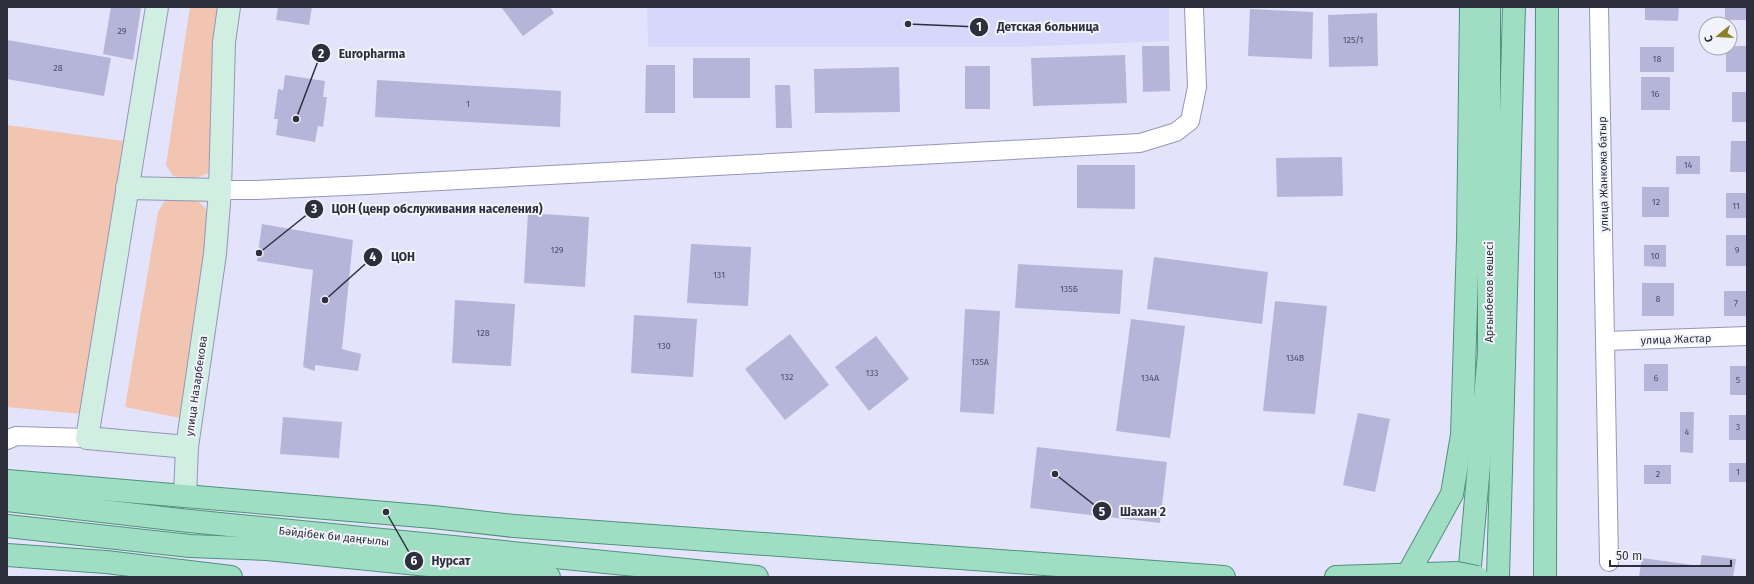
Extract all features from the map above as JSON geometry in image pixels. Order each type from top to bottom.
[{"type":"main road","points":[[1408,574],[1452,494],[1462,435],[1468,240],[1471,7]]},
{"type":"main road","name":"Арғынбеков көшесі","points":[[1467,576],[1489,353],[1489,7]]},
{"type":"main road","name":"Арғынбеков көшесі","points":[[1498,577],[1514,7]]},
{"type":"main road","points":[[1545,577],[1547,7]]},
{"type":"main road","points":[[7,481],[434,517],[501,525],[1224,577]]},
{"type":"main road","name":"Бәйдібек би даңғылы","points":[[7,500],[197,522],[757,577]]},
{"type":"main road","name":"Бәйдібек би даңғылы","points":[[7,526],[190,546],[267,550],[548,577]]},
{"type":"main road","points":[[7,555],[106,562],[231,577]]},
{"type":"main road","points":[[1336,577],[1408,574],[1467,576]]},
{"type":"street","points":[[7,440],[16,436],[87,438],[157,7]]},
{"type":"street","name":"улица Назарбекова","points":[[87,438],[187,447],[215,254],[220,190],[224,42],[229,7]]},
{"type":"street","points":[[127,188],[256,190],[1140,143],[1176,132],[1190,121],[1197,87],[1194,7]]},
{"type":"street","name":"улица Жанкожа батыр","points":[[1599,7],[1609,562]]},
{"type":"street","name":"улица Жастар","points":[[1606,341],[1747,336]]},
{"type":"street","points":[[185,496],[187,447]]},
{"type":"shaded area","points":[[190,7],[237,7],[212,166],[207,174],[193,179],[173,176],[166,165]]},
{"type":"shaded area","points":[[647,7],[1169,7],[1169,41],[1017,47],[648,47]]},
{"type":"shaded area","points":[[7,125],[123,141],[82,414],[7,407]]},
{"type":"shaded area","points":[[175,197],[187,198],[199,202],[209,214],[190,420],[125,407],[158,212],[164,202]]},
{"type":"building","points":[[111,7],[141,8],[133,60],[103,54]]},
{"type":"building","points":[[278,7],[312,7],[309,25],[276,20]]},
{"type":"building","points":[[501,7],[550,7],[554,13],[523,36]]},
{"type":"building","points":[[1645,7],[1679,7],[1678,21],[1645,20]]},
{"type":"building","points":[[1725,7],[1747,7],[1747,20],[1738,20],[1738,16],[1725,16]]},
{"type":"building","points":[[1250,9],[1313,12],[1312,59],[1248,56]]},
{"type":"building","points":[[1377,13],[1378,66],[1329,67],[1328,15]]},
{"type":"building","points":[[7,40],[111,58],[104,96],[7,79]]},
{"type":"building","points":[[1142,46],[1169,46],[1170,91],[1143,92]]},
{"type":"building","points":[[1738,46],[1747,46],[1747,72],[1726,72],[1726,56],[1738,56]]},
{"type":"building","points":[[1640,47],[1674,47],[1674,72],[1640,72]]},
{"type":"building","points":[[1125,55],[1127,103],[1033,106],[1031,58]]},
{"type":"building","points":[[693,58],[750,58],[750,98],[693,98]]},
{"type":"building","points":[[646,65],[675,65],[675,113],[645,113]]},
{"type":"building","points":[[965,66],[990,66],[990,109],[965,109]]},
{"type":"building","points":[[899,67],[900,112],[815,113],[814,69]]},
{"type":"building","points":[[285,75],[325,81],[323,97],[327,97],[323,127],[318,126],[315,142],[276,135],[278,119],[274,119],[278,89],[283,90]]},
{"type":"building","points":[[1641,77],[1670,77],[1670,110],[1641,110]]},
{"type":"building","points":[[377,80],[561,91],[560,127],[375,117]]},
{"type":"building","points":[[775,85],[790,85],[792,128],[776,128]]},
{"type":"building","points":[[1732,92],[1747,92],[1747,122],[1732,122]]},
{"type":"building","points":[[1731,141],[1747,141],[1747,172],[1730,172]]},
{"type":"building","points":[[1676,156],[1700,156],[1700,174],[1676,174]]},
{"type":"building","points":[[1342,157],[1343,196],[1277,197],[1276,158]]},
{"type":"building","points":[[1077,165],[1135,165],[1135,209],[1077,208]]},
{"type":"building","points":[[1642,187],[1669,187],[1669,217],[1642,217]]},
{"type":"building","points":[[1726,193],[1747,193],[1747,218],[1726,218]]},
{"type":"building","points":[[528,213],[589,217],[585,287],[524,283]]},
{"type":"building","points":[[262,224],[353,240],[342,349],[361,354],[358,371],[315,365],[315,371],[303,367],[313,270],[257,261]]},
{"type":"building","points":[[1726,235],[1747,235],[1747,266],[1726,266]]},
{"type":"building","points":[[691,244],[751,247],[748,306],[687,303]]},
{"type":"building","points":[[1644,245],[1666,245],[1666,267],[1644,266]]},
{"type":"building","points":[[1154,257],[1268,272],[1262,324],[1147,309]]},
{"type":"building","points":[[1018,264],[1123,270],[1120,314],[1015,308]]},
{"type":"building","points":[[1642,283],[1674,283],[1674,316],[1642,316]]},
{"type":"building","points":[[1724,291],[1747,291],[1747,316],[1724,316]]},
{"type":"building","points":[[455,300],[515,304],[511,366],[452,363]]},
{"type":"building","points":[[1275,301],[1327,306],[1315,414],[1263,411]]},
{"type":"building","points":[[965,309],[1000,311],[994,414],[960,412]]},
{"type":"building","points":[[634,315],[697,319],[693,377],[631,373]]},
{"type":"building","points":[[1131,319],[1185,326],[1170,438],[1116,431]]},
{"type":"building","points":[[790,334],[829,385],[785,420],[745,369]]},
{"type":"building","points":[[876,336],[909,379],[869,411],[835,367]]},
{"type":"building","points":[[1644,364],[1668,364],[1668,391],[1644,391]]},
{"type":"building","points":[[1730,366],[1747,366],[1747,395],[1730,395]]},
{"type":"building","points":[[1680,412],[1694,412],[1693,453],[1680,452]]},
{"type":"building","points":[[1358,413],[1390,419],[1375,492],[1343,485]]},
{"type":"building","points":[[1729,415],[1747,415],[1747,440],[1729,440]]},
{"type":"building","points":[[283,417],[342,422],[339,458],[280,454]]},
{"type":"building","points":[[1037,447],[1167,462],[1160,523],[1030,508]]},
{"type":"building","points":[[1729,463],[1747,463],[1747,482],[1729,482]]},
{"type":"building","points":[[1644,465],[1671,465],[1671,484],[1644,484]]},
{"type":"building","points":[[1702,555],[1736,559],[1733,577],[1639,577],[1642,558],[1700,566]]},
{"type":"place","name":"Детская больница","points":[[908,24]]},
{"type":"place","name":"Europharma","points":[[296,119]]},
{"type":"place","name":"ЦОН (ценр обслуживания населения)","points":[[259,253]]},
{"type":"place","name":"ЦОН","points":[[325,300]]},
{"type":"place","name":"Шахан 2","points":[[1055,474]]},
{"type":"place","name":"Нурсат","points":[[386,512]]}]
